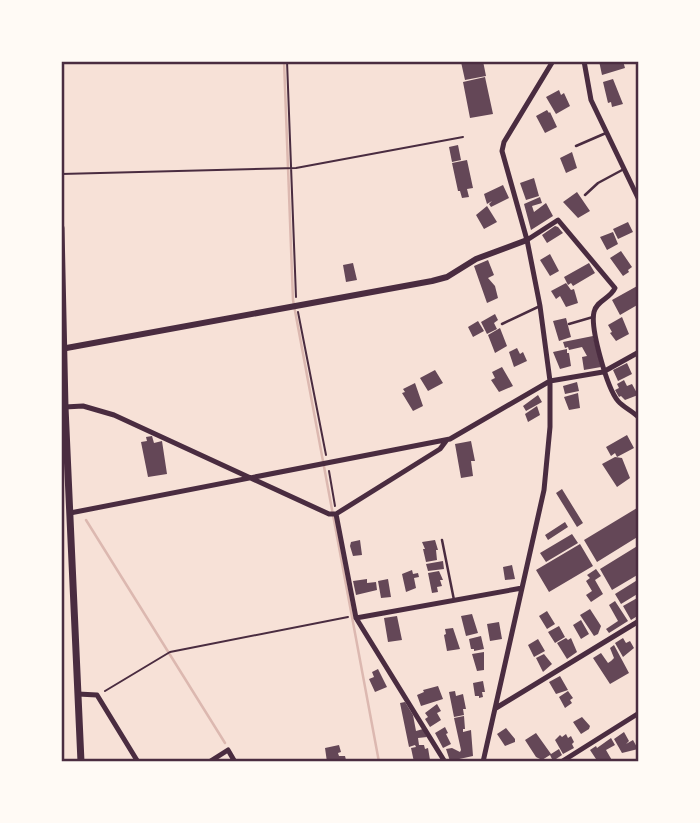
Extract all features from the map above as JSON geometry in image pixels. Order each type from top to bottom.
[{"type":"main road","points":[[61,228],[63,407],[71,513],[81,762]]},
{"type":"street","points":[[584,61],[591,100],[639,200]]},
{"type":"street","points":[[483,762],[547,473],[550,381],[540,306],[527,240],[502,151],[504,142],[554,62]]},
{"type":"street","points":[[63,349],[447,276],[476,259],[527,240],[558,220],[615,288],[612,295],[600,302],[594,312],[603,372],[617,401],[639,418]]},
{"type":"street","points":[[71,513],[448,439],[550,381],[603,372],[639,352]]},
{"type":"street","points":[[63,407],[83,406],[114,415],[329,514],[336,514],[440,449],[448,439]]},
{"type":"street","points":[[336,514],[356,617],[444,762]]},
{"type":"street","points":[[356,617],[522,588]]},
{"type":"street","points":[[496,708],[639,621]]},
{"type":"street","points":[[78,694],[97,695],[138,762]]},
{"type":"street","points":[[561,762],[639,713]]},
{"type":"street","points":[[209,762],[228,750],[235,762]]},
{"type":"lane","points":[[576,146],[606,133]]},
{"type":"lane","points":[[585,195],[598,183],[624,169]]},
{"type":"lane","points":[[502,324],[540,306]]},
{"type":"lane","points":[[569,324],[594,317]]},
{"type":"lane","points":[[442,540],[454,600]]},
{"type":"path","points":[[287,61],[297,305],[336,514]]},
{"type":"path","points":[[61,174],[292,167],[463,137]]},
{"type":"path","points":[[97,695],[170,652],[356,617]]},
{"type":"building","points":[[483,61],[486,76],[465,80],[461,62]]},
{"type":"building","points":[[599,61],[623,61],[625,68],[602,75]]},
{"type":"building","points":[[485,77],[493,114],[470,118],[463,82]]},
{"type":"building","points":[[613,79],[623,104],[612,107],[611,102],[608,103],[603,82]]},
{"type":"building","points":[[559,90],[561,95],[564,93],[570,106],[556,114],[546,97]]},
{"type":"building","points":[[547,110],[557,127],[545,133],[536,116]]},
{"type":"building","points":[[458,145],[461,160],[452,162],[449,147]]},
{"type":"building","points":[[572,152],[577,168],[566,173],[560,158]]},
{"type":"building","points":[[467,160],[473,188],[467,189],[469,197],[462,198],[452,163]]},
{"type":"building","points":[[534,178],[539,196],[526,200],[520,183]]},
{"type":"building","points":[[503,185],[509,198],[491,207],[489,204],[492,201],[487,204],[484,194]]},
{"type":"building","points":[[577,192],[590,211],[578,218],[563,202]]},
{"type":"building","points":[[540,197],[542,203],[532,206],[534,212],[546,203],[553,216],[531,230],[524,204]]},
{"type":"building","points":[[487,206],[497,222],[484,229],[476,215]]},
{"type":"building","points":[[628,222],[633,232],[618,239],[613,229]]},
{"type":"building","points":[[555,226],[563,233],[547,243],[542,235]]},
{"type":"building","points":[[613,232],[618,244],[607,250],[600,237]]},
{"type":"building","points":[[621,251],[632,267],[623,276],[610,258]]},
{"type":"building","points":[[550,254],[559,271],[550,276],[540,260]]},
{"type":"building","points":[[488,260],[494,275],[488,278],[495,286],[498,298],[487,303],[474,266]]},
{"type":"building","points":[[353,263],[357,280],[346,282],[343,265]]},
{"type":"building","points":[[589,263],[595,273],[573,286],[571,283],[568,285],[564,277]]},
{"type":"building","points":[[566,283],[571,290],[574,289],[578,303],[566,307],[560,296],[556,299],[551,291]]},
{"type":"building","points":[[639,285],[639,304],[620,315],[612,300]]},
{"type":"building","points":[[495,314],[498,320],[494,323],[497,329],[487,334],[481,322]]},
{"type":"building","points":[[622,317],[629,334],[616,341],[608,325]]},
{"type":"building","points":[[566,318],[571,337],[559,341],[553,321]]},
{"type":"building","points":[[478,321],[484,331],[473,337],[468,327]]},
{"type":"building","points":[[500,328],[507,346],[495,353],[488,335]]},
{"type":"building","points":[[593,336],[601,367],[584,370],[582,357],[587,356],[582,347],[569,350],[563,342]]},
{"type":"building","points":[[517,348],[520,354],[523,352],[527,361],[514,367],[509,352]]},
{"type":"building","points":[[567,349],[571,366],[560,369],[553,352]]},
{"type":"building","points":[[627,363],[632,374],[618,381],[613,370]]},
{"type":"building","points":[[502,367],[513,386],[499,392],[491,380],[495,378],[492,372]]},
{"type":"building","points":[[435,370],[443,383],[428,391],[420,378]]},
{"type":"building","points":[[624,380],[627,386],[632,384],[638,395],[625,400],[619,397],[615,390],[619,388],[617,384]]},
{"type":"building","points":[[577,382],[579,391],[565,394],[563,386]]},
{"type":"building","points":[[415,383],[423,406],[413,411],[402,393],[405,392],[403,389]]},
{"type":"building","points":[[578,393],[580,408],[569,410],[564,397]]},
{"type":"building","points":[[538,395],[542,402],[526,411],[523,406]]},
{"type":"building","points":[[537,406],[540,415],[528,422],[525,414]]},
{"type":"building","points":[[627,435],[634,448],[617,457],[615,453],[611,456],[606,447]]},
{"type":"building","points":[[152,436],[154,443],[162,441],[167,474],[148,477],[141,442]]},
{"type":"building","points":[[471,441],[475,461],[471,461],[473,476],[461,478],[455,444]]},
{"type":"building","points":[[615,457],[622,458],[630,478],[617,487],[602,464]]},
{"type":"building","points":[[562,489],[583,523],[577,527],[556,493]]},
{"type":"building","points":[[637,508],[639,536],[597,562],[584,540]]},
{"type":"building","points":[[565,522],[568,527],[548,540],[545,535]]},
{"type":"building","points":[[572,534],[578,543],[546,562],[540,553]]},
{"type":"building","points":[[360,540],[362,555],[353,556],[351,542]]},
{"type":"building","points":[[435,540],[437,560],[426,562],[422,542]]},
{"type":"building","points":[[580,544],[593,566],[549,592],[536,570]]},
{"type":"building","points":[[639,545],[639,574],[612,590],[600,569]]},
{"type":"building","points":[[443,561],[444,569],[428,571],[426,564]]},
{"type":"building","points":[[512,565],[515,579],[505,580],[503,567]]},
{"type":"building","points":[[596,569],[601,576],[595,580],[603,594],[591,602],[586,595],[592,591],[586,581],[590,578],[587,575]]},
{"type":"building","points":[[412,570],[413,574],[418,573],[419,577],[414,578],[416,588],[406,592],[402,574]]},
{"type":"building","points":[[439,571],[443,580],[440,580],[442,586],[437,587],[438,592],[432,593],[428,573]]},
{"type":"building","points":[[367,579],[367,583],[376,582],[377,590],[356,595],[353,581]]},
{"type":"building","points":[[388,579],[391,597],[381,598],[378,581]]},
{"type":"building","points":[[639,579],[639,593],[621,604],[615,594]]},
{"type":"building","points":[[639,597],[639,615],[631,620],[623,606]]},
{"type":"building","points":[[615,601],[628,621],[609,633],[606,629],[618,621],[609,605]]},
{"type":"building","points":[[590,609],[601,626],[598,634],[594,636],[580,615]]},
{"type":"building","points":[[547,611],[555,624],[547,629],[539,616]]},
{"type":"building","points":[[472,614],[478,633],[466,636],[461,616]]},
{"type":"building","points":[[397,616],[402,640],[388,642],[384,618]]},
{"type":"building","points":[[581,620],[589,634],[581,639],[573,625]]},
{"type":"building","points":[[499,622],[502,639],[490,641],[487,624]]},
{"type":"building","points":[[559,626],[565,637],[555,643],[548,632]]},
{"type":"building","points":[[453,628],[460,649],[447,651],[445,629]]},
{"type":"building","points":[[481,636],[484,649],[474,651],[469,639]]},
{"type":"building","points":[[571,638],[577,652],[567,659],[557,643]]},
{"type":"building","points":[[623,638],[626,643],[630,641],[634,648],[623,657],[615,643]]},
{"type":"building","points":[[538,639],[545,651],[534,657],[528,645]]},
{"type":"building","points":[[614,645],[629,673],[610,684],[593,658],[601,653],[608,663],[614,658],[610,648]]},
{"type":"building","points":[[484,652],[484,670],[477,671],[472,654]]},
{"type":"building","points":[[544,654],[552,664],[543,672],[536,658]]},
{"type":"building","points":[[378,669],[387,687],[375,692],[369,679],[374,677],[372,672]]},
{"type":"building","points":[[560,676],[568,690],[556,694],[549,682]]},
{"type":"building","points":[[483,681],[485,692],[482,692],[483,697],[479,698],[475,696],[473,683]]},
{"type":"building","points":[[438,686],[443,699],[421,706],[417,695],[424,692],[423,690]]},
{"type":"building","points":[[455,691],[456,696],[463,694],[466,709],[463,709],[464,715],[454,717],[449,692]]},
{"type":"building","points":[[568,691],[573,698],[570,700],[572,703],[565,708],[559,697]]},
{"type":"building","points":[[405,702],[413,715],[416,731],[423,729],[427,737],[418,738],[419,745],[428,748],[430,760],[414,762],[411,748],[416,747],[409,747],[400,703]]},
{"type":"building","points":[[437,704],[441,711],[437,713],[441,720],[430,727],[425,713]]},
{"type":"building","points":[[464,716],[463,732],[471,730],[473,756],[450,761],[446,749],[461,750],[454,718]]},
{"type":"building","points":[[582,717],[590,726],[581,734],[573,722]]},
{"type":"building","points":[[445,727],[451,744],[443,748],[435,733]]},
{"type":"building","points":[[506,728],[515,742],[505,746],[497,734]]},
{"type":"building","points":[[624,732],[629,741],[626,744],[633,740],[638,749],[622,753],[614,739]]},
{"type":"building","points":[[536,733],[551,754],[559,749],[562,755],[553,761],[550,755],[542,760],[536,757],[525,740]]},
{"type":"building","points":[[566,734],[568,738],[571,736],[574,748],[563,754],[555,740]]},
{"type":"building","points":[[611,738],[615,745],[606,750],[613,762],[598,762],[590,750]]},
{"type":"building","points":[[339,745],[339,756],[345,756],[346,760],[327,762],[325,748]]},
{"type":"waterway","points":[[284,61],[293,300],[379,762]]},
{"type":"waterway","points":[[86,520],[225,743]]}]
